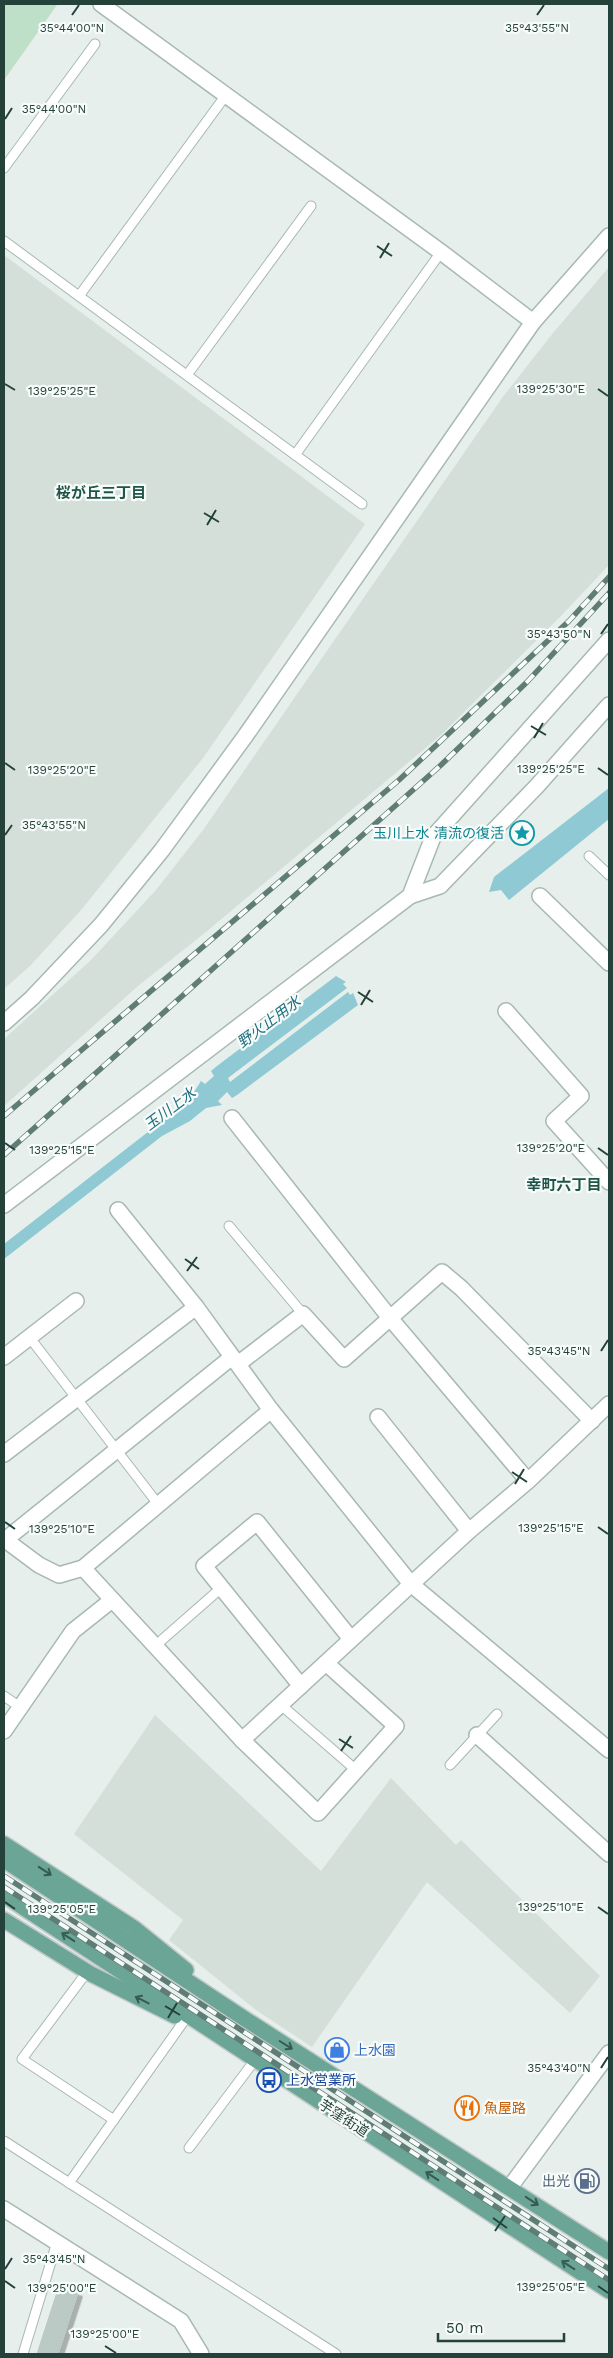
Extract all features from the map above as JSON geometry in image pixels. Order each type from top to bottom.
[{"type":"main road","points":[[4,1844],[134,1928],[245,2019]]},
{"type":"main road","points":[[4,1860],[245,2019],[510,2186],[609,2252]]},
{"type":"main road","name":"芋窪街道","points":[[4,1895],[609,2292]]},
{"type":"main road","points":[[4,1920],[87,1972],[232,2045]]},
{"type":"street","points":[[101,4],[441,252],[532,322]]},
{"type":"street","points":[[4,1023],[32,998],[101,925],[162,850],[246,735],[532,322],[609,236]]},
{"type":"street","points":[[410,896],[432,837],[609,640]]},
{"type":"street","points":[[4,1205],[410,896],[440,886],[537,786],[609,705]]},
{"type":"street","points":[[540,896],[609,963]]},
{"type":"street","points":[[506,1011],[581,1096],[554,1121],[609,1182]]},
{"type":"street","points":[[232,1118],[390,1318],[528,1481]]},
{"type":"street","points":[[118,1210],[196,1307],[271,1410],[411,1584],[609,1750]]},
{"type":"street","points":[[271,1410],[83,1568],[59,1575],[40,1565],[4,1540],[235,1361],[303,1314],[344,1359],[442,1272],[461,1288],[592,1421]]},
{"type":"street","points":[[4,1357],[76,1301]]},
{"type":"street","points":[[4,1454],[196,1307]]},
{"type":"street","points":[[242,1740],[469,1531],[528,1481],[609,1404]]},
{"type":"street","points":[[378,1417],[469,1531]]},
{"type":"street","points":[[301,1686],[204,1566],[256,1522],[351,1639]]},
{"type":"street","points":[[83,1568],[242,1740],[318,1813],[396,1726],[326,1663]]},
{"type":"street","points":[[4,1731],[74,1631],[112,1600]]},
{"type":"street","points":[[478,1735],[609,1854]]},
{"type":"street","points":[[510,2186],[609,2053]]},
{"type":"street","points":[[4,2209],[181,2321],[201,2354]]},
{"type":"lane","points":[[4,168],[95,44]]},
{"type":"lane","points":[[79,296],[226,95]]},
{"type":"lane","points":[[187,375],[311,206]]},
{"type":"lane","points":[[4,241],[362,504]]},
{"type":"lane","points":[[295,456],[441,252]]},
{"type":"lane","points":[[589,856],[609,875]]},
{"type":"lane","points":[[229,1226],[303,1314]]},
{"type":"lane","points":[[30,1338],[158,1504]]},
{"type":"lane","points":[[155,1646],[220,1588]]},
{"type":"lane","points":[[4,1696],[20,1708]]},
{"type":"lane","points":[[281,1705],[356,1770]]},
{"type":"lane","points":[[450,1765],[497,1714]]},
{"type":"lane","points":[[87,1972],[22,2059],[114,2120]]},
{"type":"lane","points":[[69,2182],[184,2020]]},
{"type":"lane","points":[[189,2148],[255,2060]]},
{"type":"lane","points":[[4,2141],[336,2354]]},
{"type":"lane","points":[[23,2354],[57,2242]]},
{"type":"shaded area","points":[[4,255],[365,524],[203,758],[82,909],[30,966],[4,989]]},
{"type":"shaded area","points":[[609,267],[609,565],[561,616],[441,735],[206,932],[138,986],[4,1106],[4,1039],[91,960],[156,890],[203,830],[502,398],[553,333]]},
{"type":"shaded area","points":[[155,1715],[321,1871],[391,1778],[456,1845],[461,1840],[600,1976],[570,2013],[427,1882],[312,2047],[256,2010],[169,1940],[183,1920],[74,1834]]},
{"type":"green space","points":[[4,4],[57,5],[4,80]]},
{"type":"water","points":[[609,788],[609,819],[509,900],[501,890],[489,892],[494,877]]},
{"type":"water","points":[[336,976],[346,982],[343,984],[347,988],[228,1078],[230,1082],[348,992],[350,995],[353,993],[358,1005],[237,1095],[232,1098],[227,1092],[218,1101],[222,1105],[206,1108],[190,1121],[162,1136],[4,1259],[4,1244],[189,1100],[201,1081],[205,1084],[214,1076],[211,1071],[217,1066]]},
{"type":"building","points":[[59,2286],[78,2292],[58,2354],[37,2354]]},
{"type":"railway","points":[[4,1116],[399,780],[569,621],[609,577]]},
{"type":"railway","points":[[4,1155],[441,765],[527,682],[609,593]]},
{"type":"railway","points":[[4,1876],[609,2269]]},
{"type":"railway","points":[[4,1887],[609,2280]]},
{"type":"place","name":"玉川上水 清流の復活","points":[[522,833]]},
{"type":"place","name":"上水園","points":[[337,2050]]},
{"type":"place","name":"上水営業所","points":[[269,2080]]},
{"type":"place","name":"魚屋路","points":[[467,2108]]},
{"type":"place","name":"出光","points":[[587,2181]]},
{"type":"district","name":"桜が丘三丁目","points":[[101,493]]},
{"type":"district","name":"幸町六丁目","points":[[564,1185]]},
{"type":"water label","name":"野火止用水","points":[[269,1022]]},
{"type":"water label","name":"玉川上水","points":[[170,1109]]}]
